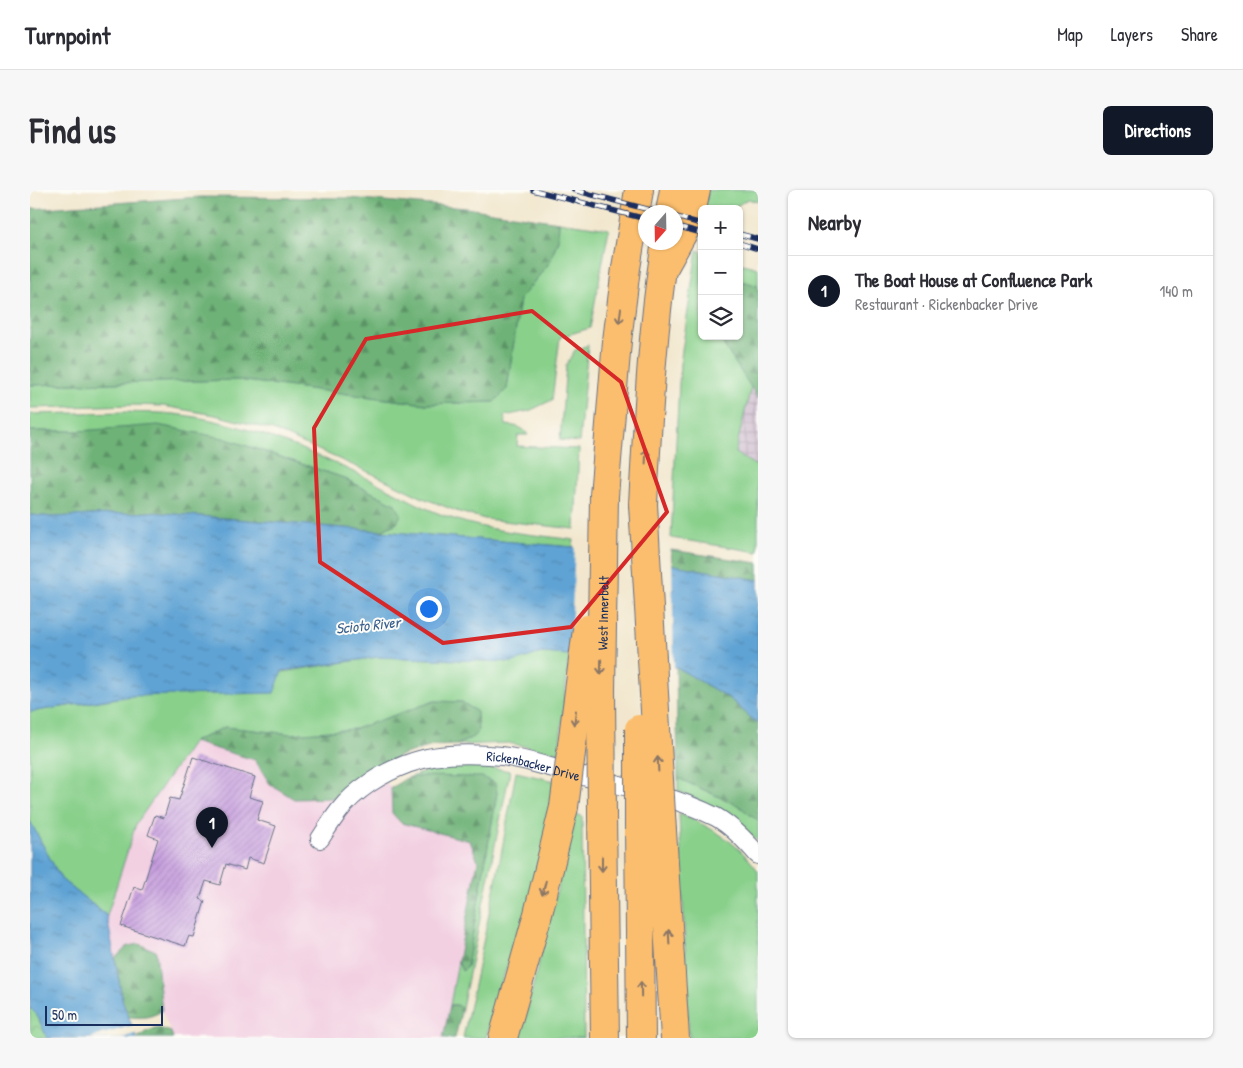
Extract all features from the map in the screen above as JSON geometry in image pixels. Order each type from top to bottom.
[{"type":"highway","name":"West Innerbelt","points":[[605,1038],[601,672],[604,496],[617,341],[626,268],[639,190]]},
{"type":"highway","points":[[671,205],[674,190]]},
{"type":"highway","points":[[661,272],[689,222],[696,190]]},
{"type":"highway","points":[[665,250],[650,387],[643,504],[639,692],[651,828],[675,1038]]},
{"type":"highway","points":[[503,1038],[538,914],[564,807],[604,496]]},
{"type":"highway","points":[[641,1038],[651,828]]},
{"type":"street","name":"Rickenbacker Drive","points":[[320,840],[340,810],[360,791],[386,774],[407,764],[436,756],[491,754],[679,800],[718,818],[746,841],[758,855]]},
{"type":"highlighted area","points":[[532,311],[621,382],[667,512],[571,627],[443,643],[320,562],[314,428],[366,339]]},
{"type":"shaded area","points":[[751,387],[758,398],[758,467],[735,453]]},
{"type":"shaded area","points":[[193,742],[255,760],[270,784],[375,770],[391,788],[392,813],[401,823],[470,840],[478,861],[443,1038],[173,1038],[162,1011],[156,951],[139,944],[128,946],[115,958],[107,916],[136,824]]},
{"type":"green space","points":[[708,190],[758,190],[758,202],[748,199],[738,205],[706,205]]},
{"type":"green space","points":[[200,197],[349,198],[466,208],[559,222],[558,239],[550,262],[520,299],[507,389],[494,402],[426,404],[238,380],[30,385],[30,209]]},
{"type":"green space","points":[[559,222],[609,229],[590,328],[560,337],[552,400],[529,411],[504,416],[506,425],[521,428],[528,435],[518,435],[517,446],[579,449],[575,529],[485,519],[459,512],[423,498],[273,430],[215,415],[163,406],[30,408],[30,385],[238,380],[426,404],[494,402],[507,389],[520,299],[550,262],[558,239]]},
{"type":"green space","points":[[697,250],[698,340],[721,340],[751,387],[735,453],[758,467],[758,552],[671,538],[680,364]]},
{"type":"green space","points":[[743,264],[758,268],[758,286],[743,282]]},
{"type":"green space","points":[[743,282],[758,286],[758,398],[721,340],[743,340]]},
{"type":"green space","points":[[588,345],[579,442],[560,440],[566,365],[575,350]]},
{"type":"green space","points":[[167,413],[225,423],[250,430],[300,448],[373,481],[421,506],[451,518],[496,530],[574,540],[573,547],[381,531],[397,523],[395,504],[341,477],[223,438],[79,431],[30,431],[30,414]]},
{"type":"green space","points":[[158,425],[223,438],[341,477],[395,504],[401,514],[397,523],[381,531],[150,512],[54,517],[30,515],[30,431],[79,431]]},
{"type":"green space","points":[[671,550],[758,563],[758,580],[672,565]]},
{"type":"green space","points":[[541,653],[569,655],[559,753],[508,743],[457,745],[473,737],[477,712],[462,702],[435,701],[355,729],[291,734],[225,727],[193,742],[136,824],[107,916],[61,879],[30,821],[30,712],[378,657],[513,662]]},
{"type":"green space","points":[[676,667],[729,698],[758,724],[758,821],[739,806],[678,778]]},
{"type":"green space","points":[[435,701],[462,702],[477,712],[478,731],[473,737],[457,745],[433,746],[404,754],[375,770],[333,798],[294,799],[270,784],[255,760],[193,742],[225,727],[291,734],[355,729]]},
{"type":"green space","points":[[460,766],[482,766],[510,771],[462,1008],[457,1005],[450,1005],[458,961],[462,971],[467,967],[497,793],[495,784],[424,776],[405,779],[430,770]]},
{"type":"green space","points":[[516,772],[555,781],[548,826],[533,893],[499,989],[486,1038],[463,1038],[498,871]]},
{"type":"green space","points":[[424,776],[482,777],[495,783],[497,793],[467,967],[462,971],[458,961],[478,861],[470,841],[401,823],[392,813],[391,788],[405,779]]},
{"type":"green space","points":[[678,778],[739,806],[758,821],[758,841],[720,813],[678,791]]},
{"type":"green space","points":[[574,814],[582,816],[584,1038],[520,1038],[562,870]]},
{"type":"green space","points":[[679,814],[723,836],[742,852],[758,871],[758,1038],[689,1038]]},
{"type":"green space","points":[[139,944],[156,951],[162,1011],[146,1017],[129,1017],[123,1003],[115,958],[128,946]]},
{"type":"green space","points":[[450,1005],[457,1005],[462,1008],[455,1038],[443,1038]]},
{"type":"green space","points":[[30,1008],[37,1015],[47,1038],[30,1038]]},
{"type":"green space","points":[[159,1028],[171,1032],[173,1038],[137,1038],[147,1031]]},
{"type":"water","name":"Scioto River","points":[[150,512],[573,547],[758,580],[758,724],[729,698],[676,667],[541,653],[513,662],[378,657],[282,671],[274,693],[128,696],[30,712],[30,515],[54,517]]},
{"type":"water","points":[[30,821],[61,879],[107,916],[123,1003],[137,1038],[47,1038],[37,1015],[30,1008]]},
{"type":"pier","points":[[575,545],[672,562],[674,669],[570,658]]},
{"type":"pier","points":[[134,1025],[138,1033],[122,1038],[90,1038]]},
{"type":"building","points":[[193,757],[255,777],[249,797],[263,801],[257,820],[276,826],[264,863],[248,858],[245,870],[226,864],[220,885],[206,881],[200,899],[205,901],[194,937],[189,936],[185,946],[121,926],[134,887],[142,890],[158,839],[148,835],[155,815],[164,818],[170,798],[179,800]]},
{"type":"railway","points":[[533,190],[638,217]]},
{"type":"railway","points":[[574,190],[638,207]]},
{"type":"railway","points":[[683,219],[698,223]]},
{"type":"railway","points":[[683,228],[698,232]]},
{"type":"railway","points":[[743,235],[758,239]]},
{"type":"railway","points":[[743,244],[758,249]]},
{"type":"place","name":"The Boat House at Confluence Park","points":[[212,848]]}]
